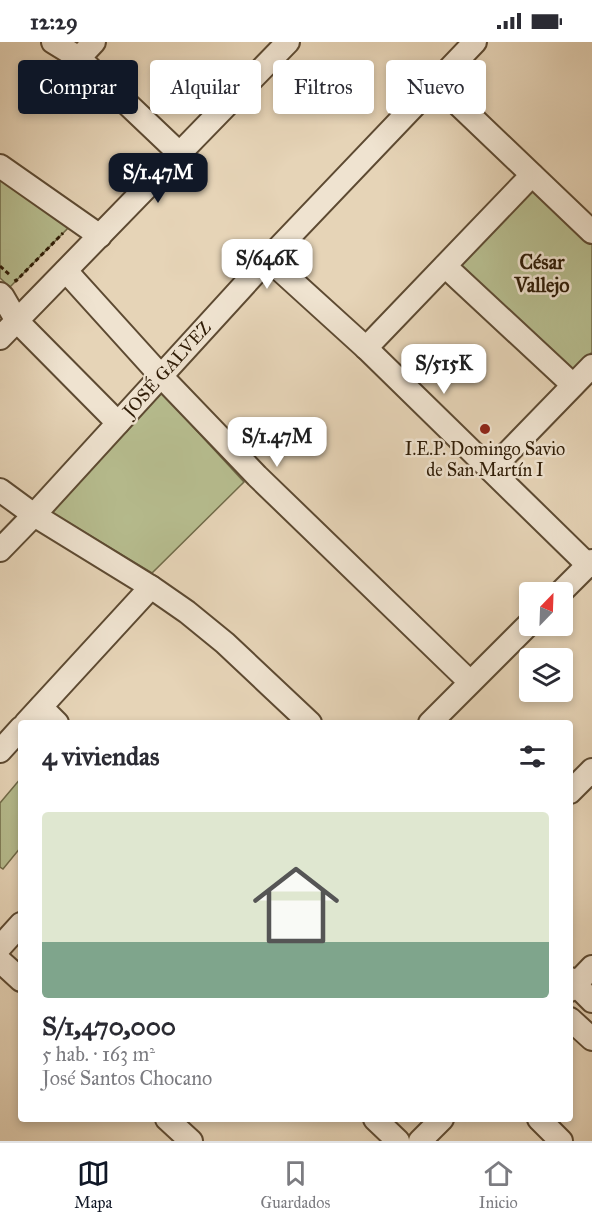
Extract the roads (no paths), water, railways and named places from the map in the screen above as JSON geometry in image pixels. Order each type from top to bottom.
[{"type":"street","points":[[53,42],[87,50],[179,153]]},
{"type":"street","points":[[0,338],[288,42]]},
{"type":"street","name":"JOSÉ GALVEZ","points":[[458,60],[475,42]]},
{"type":"street","name":"JOSÉ GALVEZ","points":[[0,550],[268,259],[406,114]]},
{"type":"street","points":[[468,114],[592,232]]},
{"type":"street","points":[[0,166],[100,236]]},
{"type":"street","points":[[366,348],[532,175]]},
{"type":"street","points":[[268,259],[366,348],[590,563],[571,582]]},
{"type":"street","points":[[445,266],[573,385]]},
{"type":"street","points":[[66,271],[160,376],[257,476],[470,682]]},
{"type":"street","points":[[0,294],[17,321],[118,423]]},
{"type":"street","points":[[491,470],[592,366]]},
{"type":"street","points":[[0,490],[34,515],[151,587],[187,612],[225,643],[307,720]]},
{"type":"street","points":[[48,720],[33,715],[151,587]]},
{"type":"street","points":[[433,720],[519,634]]},
{"type":"street","points":[[0,751],[18,731]]},
{"type":"street","points":[[0,947],[18,927]]},
{"type":"street","points":[[0,961],[18,977]]},
{"type":"street","points":[[573,983],[592,967]]},
{"type":"street","points":[[573,985],[592,1001]]},
{"type":"street","points":[[573,1022],[592,1040]]},
{"type":"street","points":[[170,1122],[191,1141]]},
{"type":"street","points":[[378,1122],[398,1141]]},
{"type":"street","points":[[542,1122],[561,1141]]},
{"type":"place","name":"I.E.P. Domingo Savio de San Martín I","points":[[485,429]]},
{"type":"district","name":"César Vallejo","points":[[542,274]]}]
